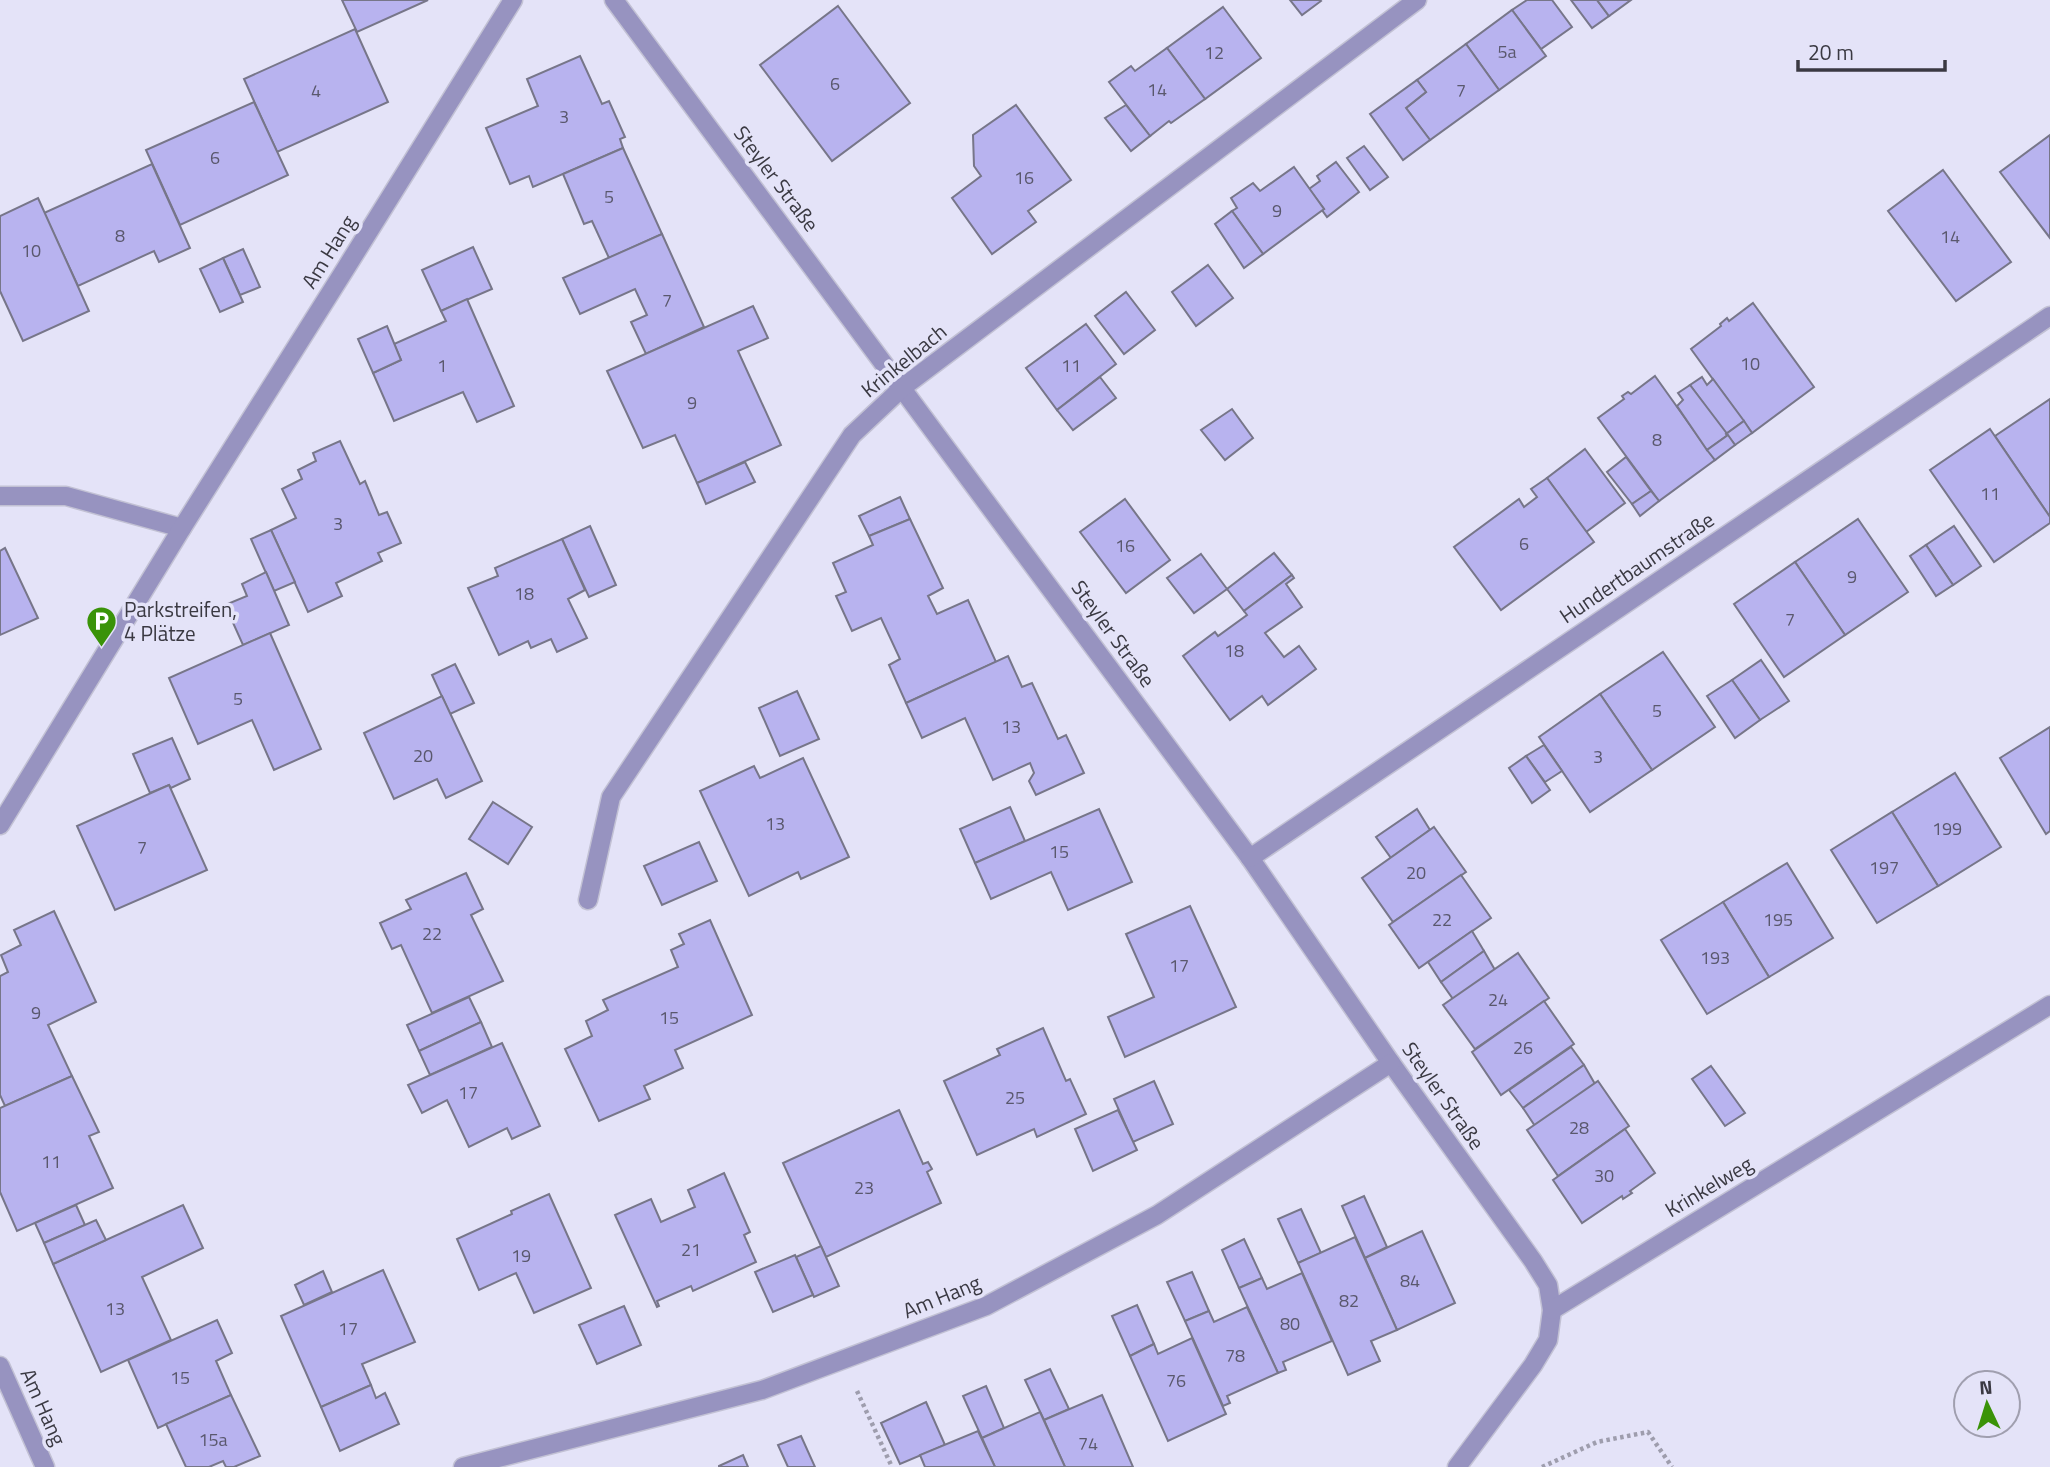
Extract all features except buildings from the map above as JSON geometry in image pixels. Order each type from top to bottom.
[{"type":"street","name":"Am Hang","points":[[0,825],[182,528],[513,0]]},
{"type":"street","name":"Steyler Straße","points":[[614,0],[1250,858],[1391,1063],[1533,1261],[1548,1285],[1552,1310]]},
{"type":"street","name":"Krinkelbach","points":[[588,900],[611,797],[852,435],[902,387],[1417,0]]},
{"type":"street","name":"Hundertbaumstraße","points":[[1250,858],[2050,316]]},
{"type":"street","points":[[0,496],[66,496],[182,528]]},
{"type":"street","name":"Krinkelweg","points":[[1552,1310],[2050,1005]]},
{"type":"street","name":"Am Hang","points":[[463,1467],[762,1390],[986,1306],[1157,1215],[1391,1063]]},
{"type":"street","points":[[1457,1467],[1533,1366],[1548,1340],[1552,1310]]},
{"type":"street","name":"Am Hang","points":[[0,1366],[45,1467]]},
{"type":"path","points":[[843,1359],[892,1467]]},
{"type":"path","points":[[1542,1467],[1597,1442],[1647,1432],[1672,1467]]},
{"type":"place","name":"Parkstreifen, 4 Plätze","points":[[101,649]]}]
